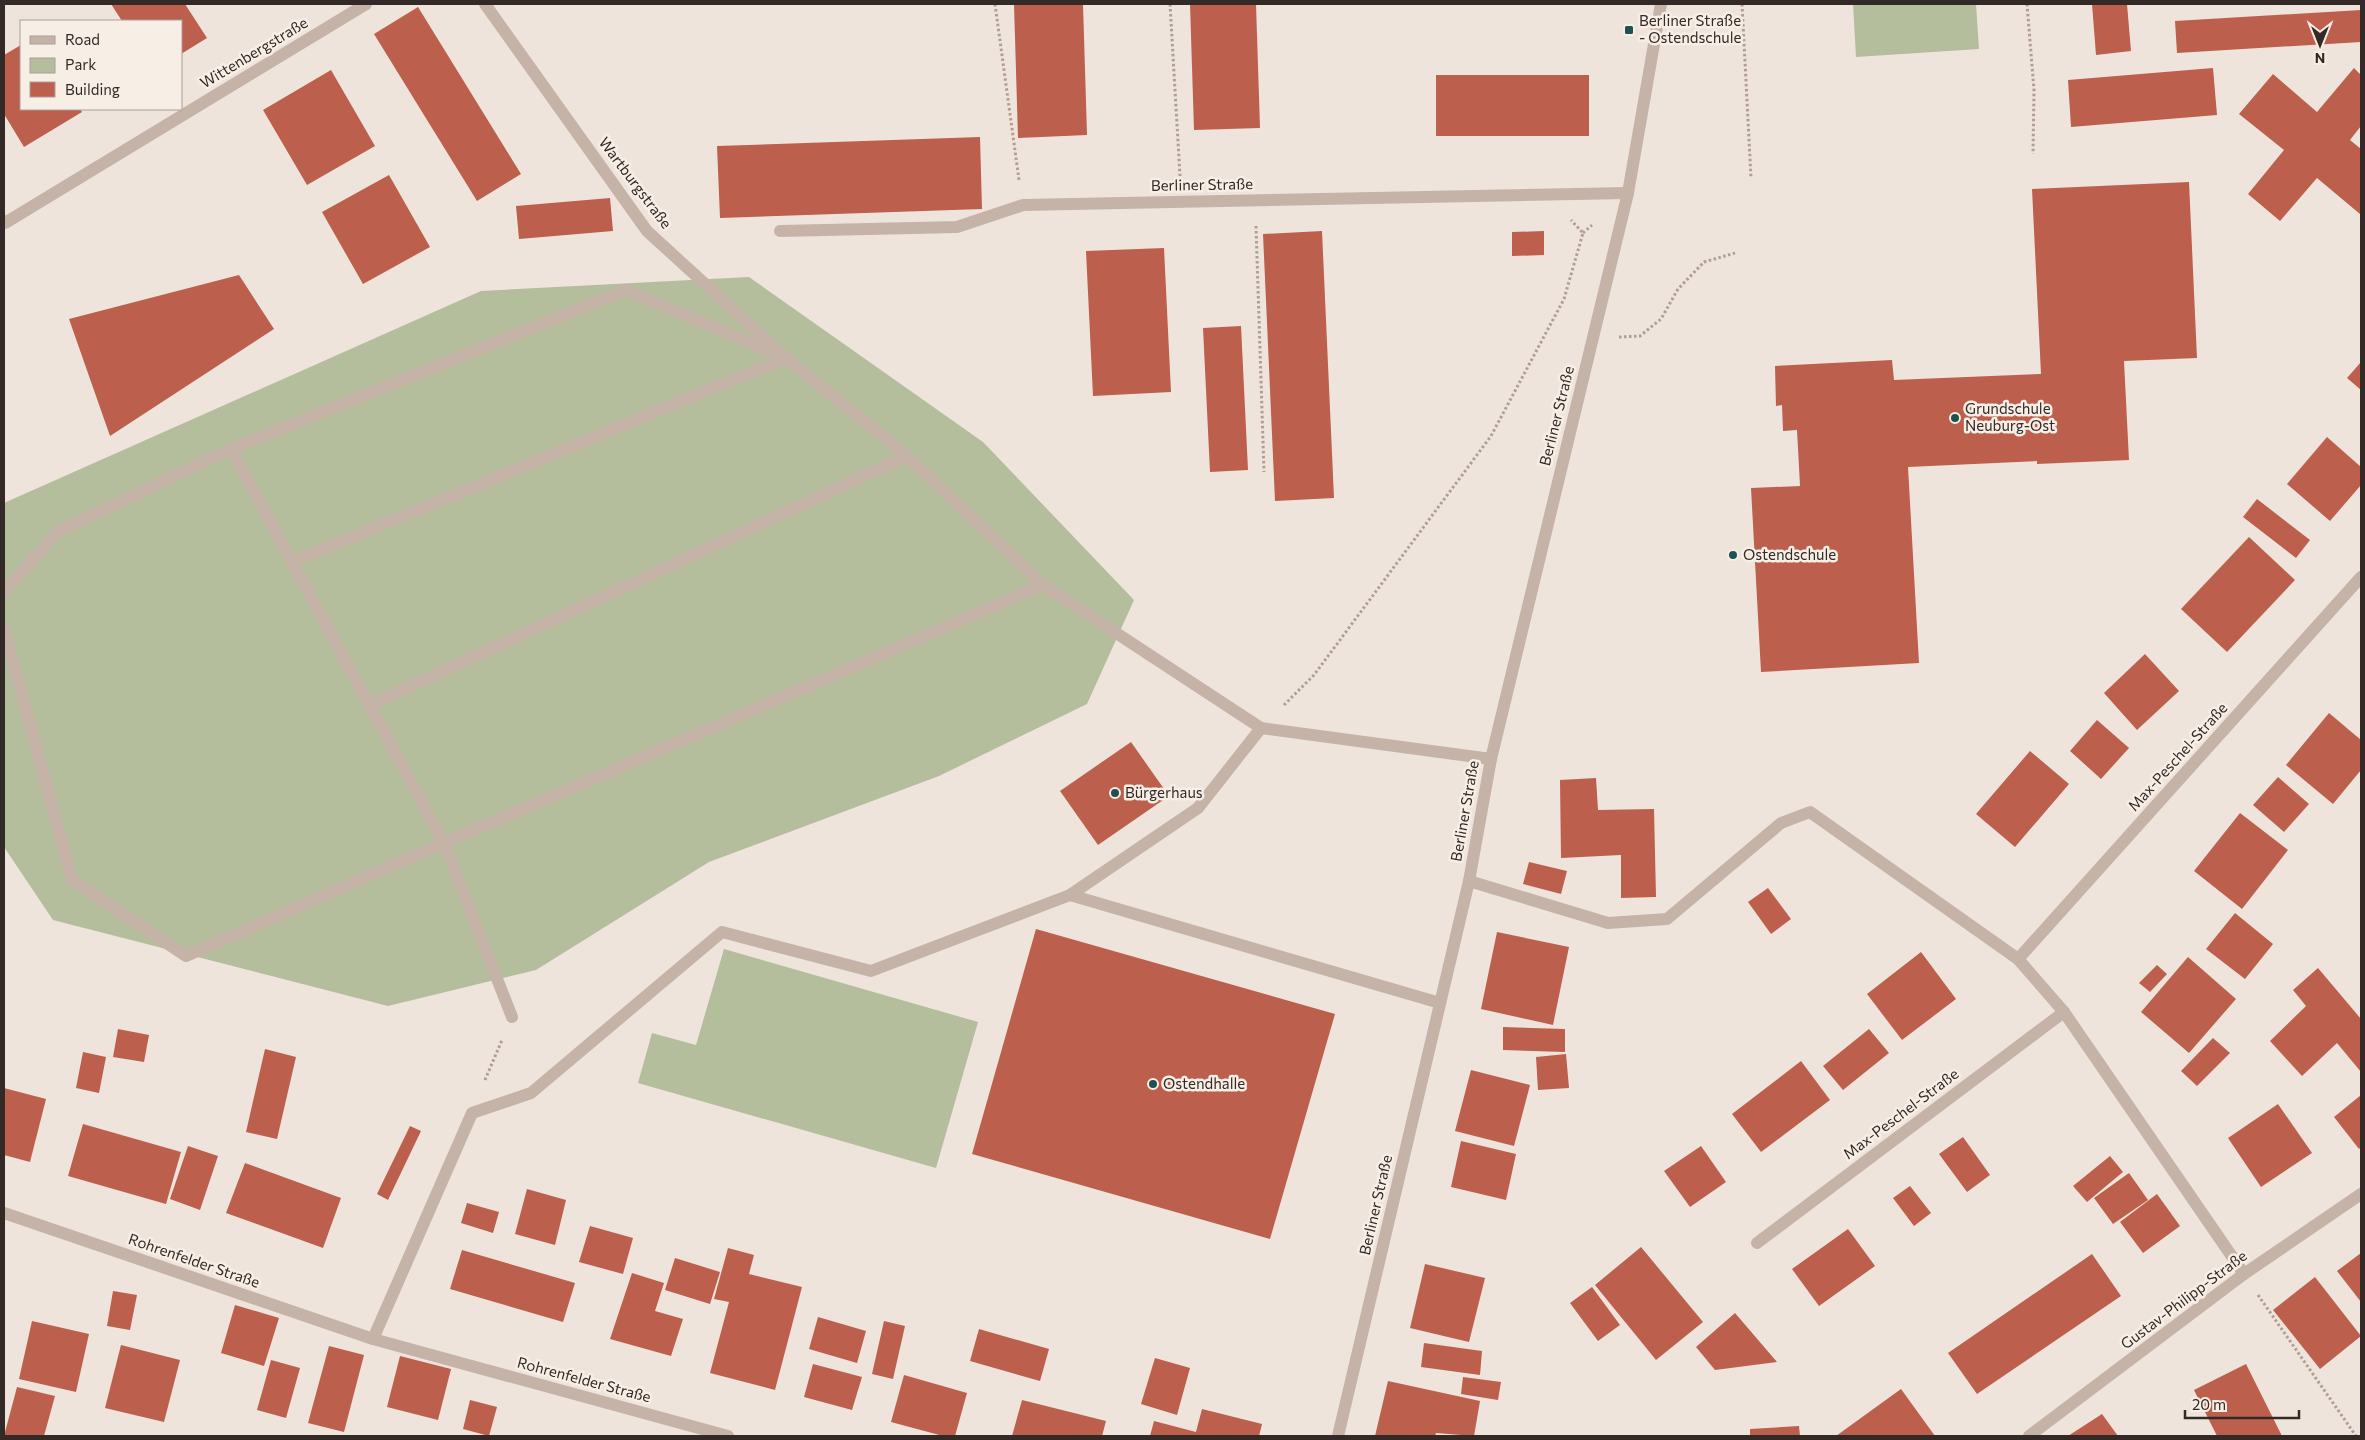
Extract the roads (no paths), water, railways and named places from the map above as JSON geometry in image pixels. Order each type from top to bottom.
[{"type":"street","name":"Wittenbergstraße","points":[[4,222],[366,4]]},
{"type":"street","name":"Wartburgstraße","points":[[485,4],[647,231],[786,358]]},
{"type":"street","name":"Berliner Straße","points":[[1338,1436],[1469,881],[1491,759],[1628,193],[1660,4]]},
{"type":"street","name":"Berliner Straße","points":[[780,231],[956,227],[1023,205],[1628,193]]},
{"type":"street","points":[[4,592],[57,532],[232,449],[626,290],[786,358],[907,456],[1044,585],[1261,728],[1491,759]]},
{"type":"street","points":[[292,562],[786,358]]},
{"type":"street","points":[[232,449],[444,843],[512,1017]]},
{"type":"street","points":[[370,705],[907,456]]},
{"type":"street","name":"Max-Peschel-Straße","points":[[2018,959],[2361,577]]},
{"type":"street","points":[[4,628],[72,880],[186,956],[1044,585]]},
{"type":"street","points":[[373,1339],[472,1113],[530,1093],[722,932],[871,971],[1070,895],[1198,808],[1261,728]]},
{"type":"street","points":[[1469,881],[1608,923],[1667,920],[1781,823],[1810,812],[2018,959],[2064,1012],[2244,1274]]},
{"type":"street","points":[[1070,895],[1440,1003]]},
{"type":"street","name":"Max-Peschel-Straße","points":[[1757,1243],[2064,1012]]},
{"type":"street","name":"Gustav-Philipp-Straße","points":[[2029,1436],[2244,1274],[2361,1194]]},
{"type":"street","name":"Rohrenfelder Straße","points":[[4,1213],[373,1339],[728,1436]]},
{"type":"place","name":"Berliner Straße - Ostendschule","points":[[1629,30]]},
{"type":"place","name":"Grundschule Neuburg-Ost","points":[[1955,418]]},
{"type":"place","name":"Ostendschule","points":[[1733,555]]},
{"type":"place","name":"Bürgerhaus","points":[[1115,793]]},
{"type":"place","name":"Ostendhalle","points":[[1153,1084]]}]
